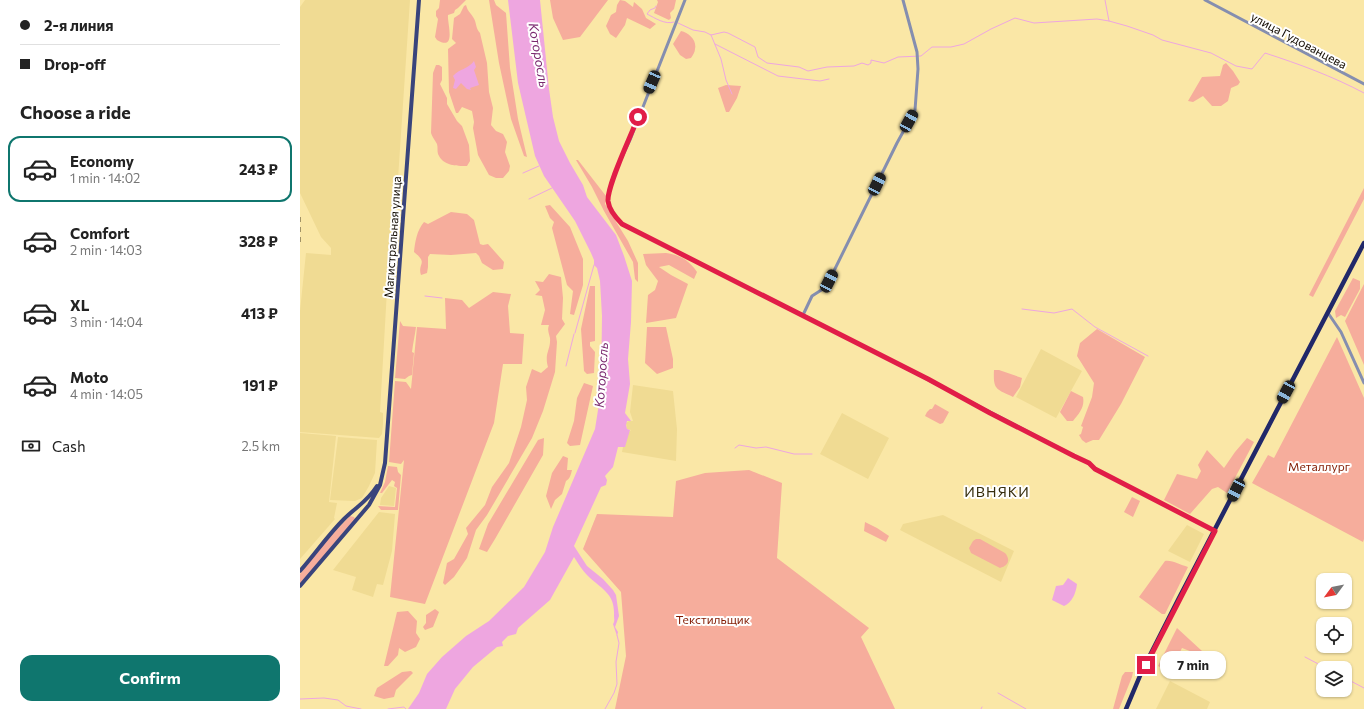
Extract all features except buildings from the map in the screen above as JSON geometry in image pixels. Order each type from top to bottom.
[{"type":"highway","points":[[1126,709],[1144,667],[1364,243]]},
{"type":"main road","name":"Магистральная улица","points":[[300,586],[356,522],[370,500],[382,474],[387,444],[419,0]]},
{"type":"main road","name":"Магистральная улица","points":[[300,571],[335,529],[349,515],[370,500]]},
{"type":"main road","points":[[349,515],[356,515],[356,522]]},
{"type":"street","points":[[685,0],[612,181],[609,204],[614,214],[622,224],[803,315],[1089,463],[1095,469],[1215,531]]},
{"type":"street","points":[[803,315],[812,296],[826,286],[915,110],[917,57],[903,0]]},
{"type":"street","name":"улица Гудованцева","points":[[1205,0],[1364,84]]},
{"type":"street","points":[[1328,313],[1341,332],[1364,383]]},
{"type":"shaded area","points":[[305,0],[410,0],[394,238],[390,238],[380,412],[383,413],[383,424],[382,434],[379,438],[300,432],[300,311],[306,253],[331,255],[331,248],[321,237],[300,193],[300,7]]},
{"type":"shaded area","points":[[1041,349],[1082,371],[1056,418],[1016,397]]},
{"type":"shaded area","points":[[633,385],[673,391],[677,429],[676,461],[622,452],[625,436],[631,430],[627,429],[626,423],[633,421],[630,412]]},
{"type":"shaded area","points":[[842,413],[889,438],[868,479],[820,454]]},
{"type":"shaded area","points":[[300,433],[336,436],[329,502],[337,503],[335,519],[300,559]]},
{"type":"shaded area","points":[[338,437],[377,440],[375,473],[362,498],[355,501],[330,500]]},
{"type":"shaded area","points":[[389,486],[396,488],[394,506],[380,505],[381,498]]},
{"type":"shaded area","points":[[379,512],[395,514],[392,551],[383,585],[377,584],[373,597],[352,590],[356,577],[333,570]]},
{"type":"shaded area","points":[[943,515],[1014,551],[1001,582],[900,530],[903,524]]},
{"type":"shaded area","points":[[1187,525],[1204,534],[1190,562],[1168,551]]},
{"type":"shaded area","points":[[1170,681],[1210,702],[1207,709],[1156,709]]},
{"type":"green space","points":[[440,0],[466,0],[455,10],[454,13],[448,15],[450,35],[447,42],[443,43],[435,37],[438,19],[436,16],[436,11],[439,8]]},
{"type":"green space","points":[[489,0],[494,0],[496,5],[506,13],[510,68],[518,119],[527,157],[524,156],[511,119],[499,63]]},
{"type":"green space","points":[[550,0],[608,0],[580,37],[563,40],[553,18]]},
{"type":"green space","points":[[620,0],[625,1],[633,7],[634,2],[642,9],[646,18],[656,24],[650,29],[627,18],[625,25],[616,38],[610,34],[606,26],[611,15],[616,12],[617,5]]},
{"type":"green space","points":[[657,0],[676,0],[674,9],[670,13],[671,18],[669,20],[654,13],[658,2]]},
{"type":"green space","points":[[466,5],[480,33],[487,63],[489,92],[493,108],[491,125],[496,131],[503,134],[507,142],[505,152],[510,166],[509,171],[503,178],[496,178],[489,175],[478,155],[473,128],[474,122],[472,111],[462,107],[458,113],[456,113],[449,92],[448,49],[456,43],[452,39],[454,18],[460,14]]},
{"type":"green space","points":[[681,31],[687,33],[694,40],[695,51],[691,58],[686,59],[680,55],[673,44]]},
{"type":"green space","points":[[1226,63],[1240,82],[1238,85],[1231,88],[1228,101],[1221,106],[1212,106],[1203,96],[1193,102],[1188,101],[1202,77],[1220,76],[1223,65]]},
{"type":"green space","points":[[436,65],[442,67],[442,80],[440,84],[447,98],[447,104],[457,121],[462,126],[469,145],[470,161],[467,166],[454,165],[443,161],[438,154],[437,144],[431,133],[433,73]]},
{"type":"green space","points":[[726,85],[741,86],[737,98],[729,112],[726,112],[718,88]]},
{"type":"green space","points":[[576,160],[578,160],[606,196],[605,204],[628,241],[638,263],[638,282],[635,279],[633,262]]},
{"type":"green space","points":[[1364,188],[1364,199],[1313,297],[1309,295]]},
{"type":"green space","points":[[550,205],[570,227],[583,259],[583,285],[574,315],[570,314],[573,291],[567,285],[552,228],[554,222],[550,218],[545,206]]},
{"type":"green space","points":[[451,212],[467,214],[474,220],[480,244],[488,244],[504,262],[503,269],[493,270],[482,263],[476,253],[451,255],[430,254],[428,257],[427,273],[421,275],[420,268],[422,261],[414,252],[418,232],[424,222],[428,224]]},
{"type":"green space","points":[[666,253],[676,255],[684,259],[691,264],[697,272],[694,279],[669,265],[659,267],[688,284],[676,318],[646,323],[648,295],[655,290],[658,281],[646,265],[643,254]]},
{"type":"green space","points":[[549,274],[561,277],[563,298],[562,319],[565,324],[556,336],[555,372],[543,411],[532,438],[487,515],[476,530],[467,558],[454,577],[445,585],[443,583],[447,563],[454,559],[468,534],[466,528],[485,505],[492,487],[509,463],[521,427],[527,400],[526,387],[532,369],[541,373],[548,367],[547,355],[550,346],[548,330],[549,325],[541,325],[545,310],[542,296],[535,295],[540,290],[535,281],[543,282]]},
{"type":"green space","points":[[1353,278],[1360,281],[1360,289],[1345,317],[1341,315],[1336,318],[1335,311]]},
{"type":"green space","points":[[1364,284],[1364,365],[1345,321]]},
{"type":"green space","points":[[590,286],[595,286],[595,341],[590,342],[590,346],[595,352],[594,373],[587,374],[584,371],[581,329]]},
{"type":"green space","points":[[493,292],[511,294],[508,306],[510,333],[524,334],[522,364],[503,364],[494,423],[425,604],[390,597],[404,460],[401,464],[389,462],[395,381],[406,382],[411,389],[417,327],[446,329],[445,298],[462,300],[469,308]]},
{"type":"green space","points":[[400,321],[403,326],[416,327],[412,352],[414,353],[412,375],[405,379],[395,378]]},
{"type":"green space","points":[[647,327],[666,327],[673,359],[673,368],[657,374],[645,363]]},
{"type":"green space","points":[[1097,329],[1145,357],[1121,404],[1099,440],[1093,440],[1086,443],[1079,435],[1081,434],[1083,427],[1081,426],[1092,397],[1094,383],[1077,356],[1080,343]]},
{"type":"green space","name":"Металлург","points":[[1337,337],[1364,398],[1363,542],[1252,483],[1268,455],[1274,458]]},
{"type":"green space","points":[[994,370],[999,370],[1022,378],[1020,387],[1013,397],[997,388],[994,382]]},
{"type":"green space","points":[[584,383],[593,386],[580,445],[570,446],[567,443],[574,421],[577,398]]},
{"type":"green space","points":[[1071,391],[1083,397],[1083,404],[1073,421],[1067,421],[1060,412]]},
{"type":"green space","points":[[935,404],[949,412],[943,423],[940,424],[925,416]]},
{"type":"green space","points":[[544,438],[543,455],[495,539],[487,552],[479,549],[488,524],[538,440]]},
{"type":"green space","points":[[1247,438],[1254,442],[1227,493],[1218,487],[1212,489],[1190,514],[1164,500],[1177,474],[1197,479],[1201,471],[1198,465],[1207,450],[1224,468]]},
{"type":"green space","points":[[563,456],[568,458],[567,470],[572,470],[566,481],[562,494],[555,500],[551,509],[546,496],[552,473]]},
{"type":"green space","points":[[388,466],[397,467],[398,472],[401,475],[398,510],[381,510],[378,506],[395,507],[397,488],[394,486],[395,482],[392,480],[382,493],[380,493],[385,482]]},
{"type":"green space","name":"Текстильщик","points":[[749,470],[782,483],[777,558],[869,628],[861,637],[895,709],[615,709],[626,656],[621,592],[583,549],[597,514],[673,517],[676,481],[705,473]]},
{"type":"green space","points":[[1132,497],[1140,501],[1133,517],[1124,512]]},
{"type":"green space","points":[[350,516],[354,517],[355,519],[300,584],[300,574],[326,541]]},
{"type":"green space","points":[[865,522],[889,536],[886,542],[864,531]]},
{"type":"green space","points":[[976,539],[980,539],[1005,553],[1008,558],[1007,564],[1000,568],[971,553],[969,548]]},
{"type":"green space","points":[[1165,561],[1174,562],[1188,567],[1165,614],[1162,614],[1139,597]]},
{"type":"green space","points":[[435,609],[439,612],[433,627],[425,630],[423,627],[426,623],[426,615]]},
{"type":"green space","points":[[408,611],[417,621],[416,633],[420,639],[416,647],[405,652],[399,648],[398,655],[388,666],[384,666],[397,612]]},
{"type":"green space","points":[[1177,628],[1202,651],[1200,655],[1182,648],[1174,664],[1180,668],[1176,675],[1158,666]]},
{"type":"green space","points":[[411,671],[413,673],[396,690],[394,697],[384,699],[374,696],[377,688],[402,672]]},
{"type":"green space","points":[[1125,672],[1133,672],[1132,677],[1119,709],[1113,709],[1122,676]]},
{"type":"water","name":"Которосль","points":[[508,0],[540,0],[549,89],[553,117],[559,141],[583,185],[587,197],[616,235],[632,281],[628,359],[630,384],[625,413],[631,421],[627,421],[626,425],[627,429],[630,430],[625,447],[618,447],[613,467],[605,476],[607,480],[606,485],[601,487],[574,546],[587,566],[603,579],[616,595],[619,616],[615,627],[618,632],[617,636],[613,624],[614,608],[610,596],[585,573],[574,557],[550,600],[518,628],[516,634],[508,636],[502,642],[503,646],[497,647],[473,667],[455,689],[446,709],[408,709],[419,693],[427,674],[442,657],[466,636],[489,621],[524,587],[545,552],[553,527],[595,429],[601,391],[602,316],[600,281],[597,268],[594,265],[594,260],[591,253],[575,221],[544,176],[535,156],[518,83]]},
{"type":"water","points":[[474,61],[476,67],[474,70],[479,85],[470,88],[471,90],[467,89],[461,83],[456,89],[453,88],[455,80],[453,76]]},
{"type":"water","points":[[1068,578],[1077,584],[1076,591],[1069,603],[1064,606],[1052,600],[1056,586],[1063,585]]},
{"type":"waterway","points":[[1105,0],[1109,21]]},
{"type":"waterway","points":[[656,6],[647,14],[667,23],[674,22]]},
{"type":"waterway","points":[[678,23],[693,30],[705,32],[711,35],[724,32],[728,33],[755,47],[758,57],[767,63],[799,67],[808,71],[827,67],[854,66],[862,63],[868,65],[871,63],[871,60],[884,63],[898,57],[921,56],[932,47],[951,47],[964,44],[1015,18],[1034,23],[1097,19],[1127,26],[1153,35],[1162,40],[1211,53],[1236,66],[1252,69],[1265,53],[1340,81],[1364,93]]},
{"type":"waterway","points":[[711,35],[721,59],[726,80],[732,94]]},
{"type":"waterway","points":[[715,44],[778,76],[820,81],[829,79]]},
{"type":"waterway","points":[[523,173],[539,166]]},
{"type":"waterway","points":[[529,199],[552,188]]},
{"type":"waterway","points":[[575,333],[594,265]]},
{"type":"waterway","points":[[425,296],[442,298]]},
{"type":"waterway","points":[[1022,309],[1054,313],[1072,309],[1095,327],[1148,356]]},
{"type":"waterway","points":[[566,366],[574,334]]},
{"type":"waterway","points":[[735,448],[739,445],[756,448],[766,447],[794,454],[812,454]]},
{"type":"waterway","points":[[605,709],[617,684],[616,662],[619,643],[617,635]]},
{"type":"waterway","points":[[1305,657],[1316,663]]},
{"type":"waterway","points":[[1352,682],[1364,688]]},
{"type":"waterway","points":[[998,693],[1026,709]]},
{"type":"waterway","points":[[300,699],[324,698],[338,700],[346,706],[361,709]]},
{"type":"waterway","points":[[388,709],[404,707],[406,709]]},
{"type":"railway","points":[[300,217],[300,244]]},
{"type":"district","name":"ИВНЯКИ","points":[[997,491]]},
{"type":"route","points":[[638,117],[630,140],[612,181],[608,200],[611,209],[622,224],[928,379],[990,413],[1089,463],[1095,469],[1215,531],[1179,598],[1146,665]]}]
